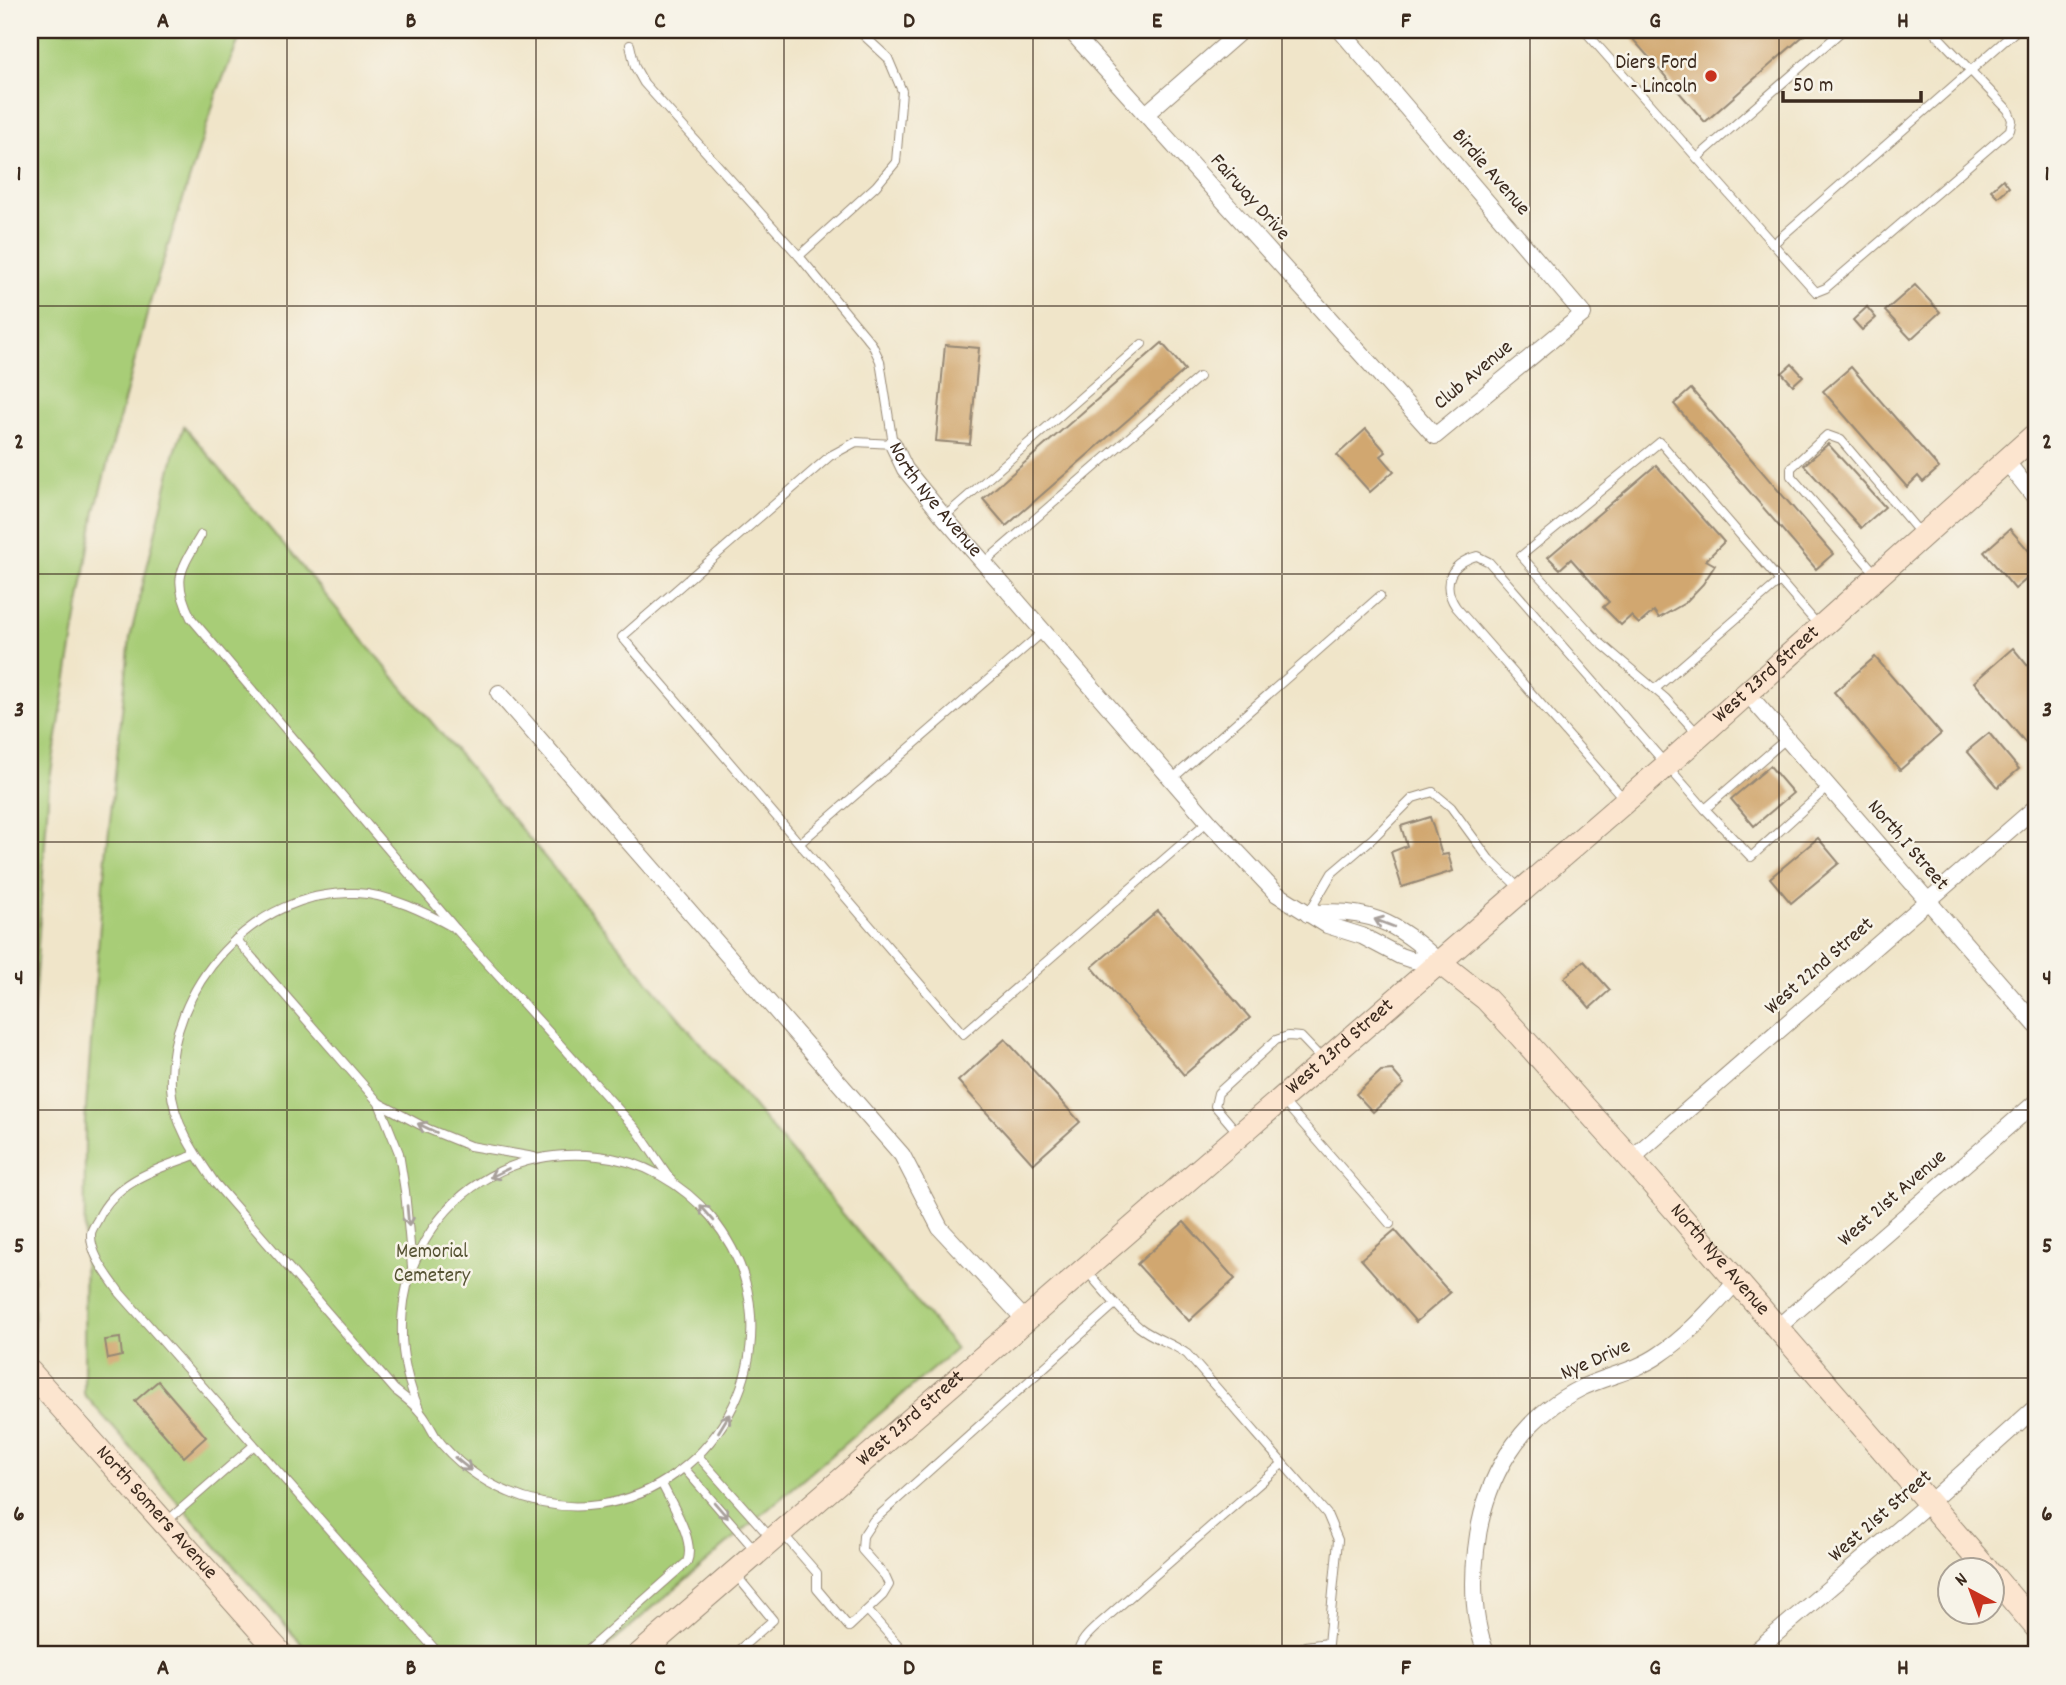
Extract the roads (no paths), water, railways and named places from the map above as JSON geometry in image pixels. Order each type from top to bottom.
[{"type":"main road","name":"West 23rd Street","points":[[639,1655],[1667,765],[2036,434]]},
{"type":"main road","name":"North Nye Avenue","points":[[1439,962],[1494,1007],[1631,1159],[1975,1556]]},
{"type":"main road","name":"North Somers Avenue","points":[[30,1372],[281,1655]]},
{"type":"main road","points":[[2007,1593],[2036,1627]]},
{"type":"street","name":"Fairway Drive","points":[[1070,30],[1396,393]]},
{"type":"street","points":[[1146,114],[1242,30]]},
{"type":"street","name":"Birdie Avenue","points":[[1340,30],[1583,314],[1553,339]]},
{"type":"street","name":"Club Avenue","points":[[1396,393],[1435,436],[1553,339]]},
{"type":"street","name":"North Nye Avenue","points":[[893,444],[905,469],[944,517],[1208,821],[1276,894],[1327,925],[1374,941],[1400,956],[1439,962]]},
{"type":"street","points":[[2006,461],[2036,499]]},
{"type":"street","points":[[499,693],[902,1155],[940,1228],[1026,1321]]},
{"type":"street","name":"North I Street","points":[[1747,693],[2036,1025]]},
{"type":"street","name":"West 22nd Street","points":[[1631,1159],[2036,807]]},
{"type":"street","name":"North Nye Avenue","points":[[1308,914],[1345,912],[1376,919],[1409,934],[1439,962]]},
{"type":"street","name":"West 21st Avenue","points":[[1777,1328],[2036,1102]]},
{"type":"street","name":"Nye Drive","points":[[1487,1655],[1475,1612],[1474,1575],[1485,1499],[1504,1458],[1528,1427],[1553,1405],[1581,1388],[1657,1356],[1689,1332],[1736,1282]]},
{"type":"street","name":"West 21st Street","points":[[1751,1655],[1930,1503],[2036,1407]]},
{"type":"lane","points":[[799,256],[876,186],[895,162],[902,90],[888,58],[858,30]]},
{"type":"lane","points":[[1584,30],[1816,292],[1826,288],[2010,130],[2012,120],[2008,110],[1932,30]]},
{"type":"lane","points":[[1697,158],[1843,30]]},
{"type":"lane","points":[[1773,244],[2017,30]]},
{"type":"lane","name":"North Nye Avenue","points":[[630,46],[635,66],[644,83],[799,256],[872,344],[880,360],[893,444]]},
{"type":"lane","points":[[944,517],[1142,344]]},
{"type":"lane","points":[[984,563],[1199,377]]},
{"type":"lane","points":[[1877,576],[1791,476],[1791,468],[1818,443],[1827,435],[1841,440],[1922,536]]},
{"type":"lane","points":[[893,444],[856,442],[830,456],[622,637],[963,1034],[1208,821]]},
{"type":"lane","points":[[1700,736],[1655,689],[1598,641],[1521,556],[1660,442],[1820,627]]},
{"type":"lane","points":[[201,535],[182,568],[180,595],[191,618],[456,929],[637,1130],[673,1182]]},
{"type":"lane","points":[[1626,800],[1447,594],[1448,579],[1462,560],[1477,556],[1489,562],[1751,857],[1828,787]]},
{"type":"lane","points":[[1655,689],[1780,581]]},
{"type":"lane","points":[[1172,779],[1380,596]]},
{"type":"lane","points":[[800,843],[1044,632]]},
{"type":"lane","points":[[1706,809],[1786,739]]},
{"type":"lane","points":[[1308,914],[1332,873],[1373,838],[1413,798],[1433,792],[1451,807],[1489,859],[1521,890]]},
{"type":"lane","points":[[420,1411],[395,1390],[215,1183],[195,1155],[180,1124],[171,1088],[173,1051],[193,990],[213,963],[236,939],[291,904],[324,895],[357,893],[422,911],[456,929]]},
{"type":"lane","points":[[236,939],[379,1104],[399,1153],[412,1268]]},
{"type":"lane","points":[[1240,1135],[1215,1106],[1219,1093],[1276,1040],[1288,1036],[1301,1037],[1325,1061]]},
{"type":"lane","points":[[1281,1099],[1390,1224]]},
{"type":"lane","points":[[379,1104],[428,1129],[470,1146],[539,1158]]},
{"type":"lane","points":[[584,1154],[609,1157],[650,1170],[673,1182],[701,1205],[721,1230],[743,1272],[751,1312],[752,1337],[744,1384],[725,1423],[698,1456],[684,1468],[662,1484],[624,1499],[565,1506],[523,1498],[481,1478],[456,1460],[438,1439],[420,1411],[403,1365],[402,1304],[412,1268],[433,1229],[462,1196],[498,1172],[539,1158],[584,1154]]},
{"type":"lane","points":[[195,1155],[148,1172],[123,1186],[102,1210],[91,1234],[97,1261],[120,1293],[253,1446],[440,1655]]},
{"type":"lane","points":[[1085,1269],[1139,1327],[1174,1344],[1187,1354],[1327,1514],[1338,1540],[1327,1655]]},
{"type":"lane","points":[[684,1468],[771,1542],[817,1573],[817,1589],[849,1628],[883,1595],[889,1585],[885,1576],[862,1550],[863,1536],[873,1521],[1115,1304]]},
{"type":"lane","points":[[164,1524],[253,1446]]},
{"type":"lane","points":[[698,1456],[771,1542]]},
{"type":"lane","points":[[1078,1655],[1077,1651],[1085,1637],[1282,1464]]},
{"type":"lane","points":[[582,1655],[687,1562],[691,1553],[690,1542],[662,1484]]},
{"type":"lane","points":[[733,1655],[773,1620],[735,1574]]},
{"type":"lane","points":[[868,1611],[906,1655]]},
{"type":"lane","points":[[1285,1655],[1305,1646],[1328,1643]]},
{"type":"place","name":"Diers Ford - Lincoln","points":[[1711,76]]},
{"type":"park label","name":"Memorial Cemetery","points":[[432,1265]]}]
